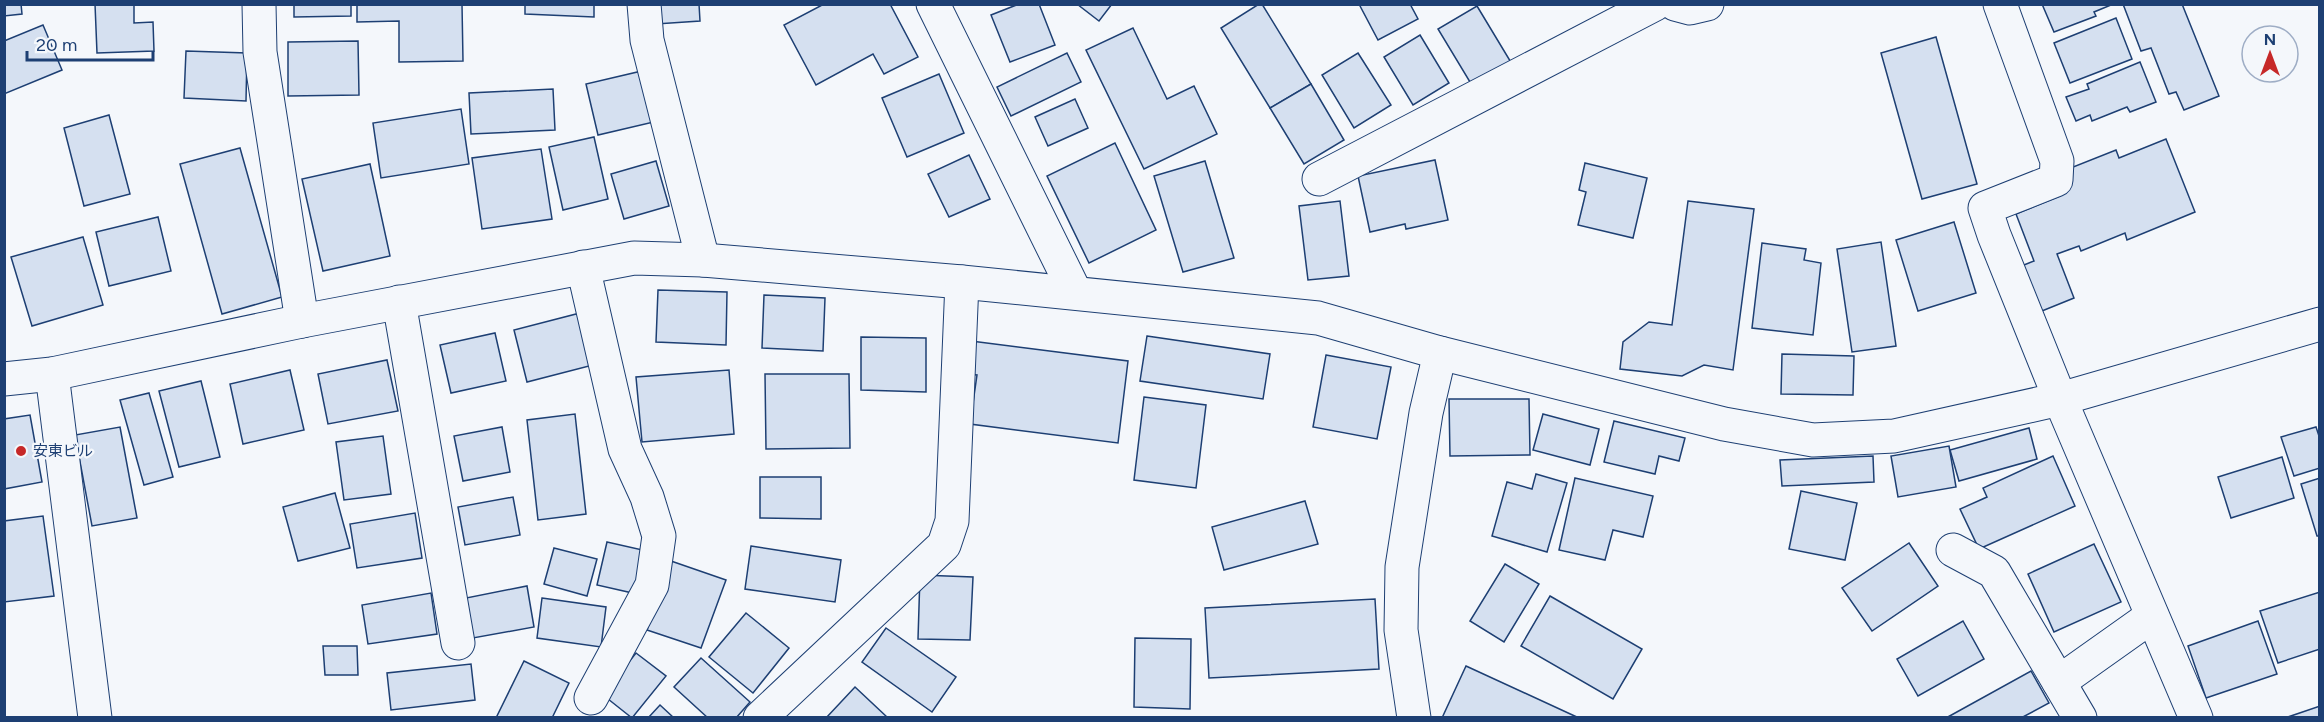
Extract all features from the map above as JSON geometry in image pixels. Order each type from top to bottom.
[{"type":"street","points":[[259,4],[260,52],[302,321]]},
{"type":"street","points":[[644,4],[647,40],[703,260]]},
{"type":"street","points":[[933,4],[1075,292]]},
{"type":"street","points":[[1319,179],[1655,4]]},
{"type":"street","points":[[1675,4],[1690,8],[1707,4]]},
{"type":"street","points":[[2000,4],[2057,161],[2056,180],[1985,208],[2060,399],[2196,717]]},
{"type":"street","points":[[4,379],[52,374],[302,321],[634,258],[703,260],[962,282],[1318,318],[1440,353],[1724,424],[1813,440],[1894,436],[2060,399],[2319,324]]},
{"type":"street","points":[[583,267],[625,449],[647,498],[658,536],[652,585],[591,698]]},
{"type":"street","points":[[760,717],[944,545],[952,521],[962,282]]},
{"type":"street","points":[[399,302],[458,644]]},
{"type":"street","points":[[1414,717],[1401,630],[1402,567],[1426,413],[1440,353]]},
{"type":"street","points":[[52,374],[95,717]]},
{"type":"street","points":[[1953,550],[1994,572],[2080,717]]},
{"type":"street","points":[[2059,682],[2152,616]]},
{"type":"building","points":[[4,4],[21,4],[22,14],[4,16]]},
{"type":"building","points":[[95,4],[134,4],[134,23],[153,22],[154,51],[97,53]]},
{"type":"building","points":[[294,4],[351,4],[351,16],[294,17]]},
{"type":"building","points":[[357,4],[462,4],[463,61],[399,62],[399,21],[357,22]]},
{"type":"building","points":[[525,4],[594,4],[594,17],[525,14]]},
{"type":"building","points":[[654,4],[699,4],[700,21],[656,24]]},
{"type":"building","points":[[824,4],[890,4],[918,57],[884,74],[873,54],[816,85],[784,25]]},
{"type":"building","points":[[1019,4],[1039,4],[1055,45],[1010,62],[991,15]]},
{"type":"building","points":[[1077,4],[1112,4],[1099,21]]},
{"type":"building","points":[[1262,4],[1311,84],[1270,108],[1221,28]]},
{"type":"building","points":[[1359,4],[1410,4],[1418,19],[1378,40]]},
{"type":"building","points":[[2042,4],[2111,5],[2094,12],[2096,16],[2054,32]]},
{"type":"building","points":[[2123,4],[2182,4],[2219,96],[2184,110],[2176,92],[2169,94],[2151,48],[2141,51]]},
{"type":"building","points":[[1477,6],[1515,69],[1476,92],[1438,29]]},
{"type":"building","points":[[2116,18],[2132,59],[2070,83],[2054,43]]},
{"type":"building","points":[[43,25],[62,70],[4,94],[4,41]]},
{"type":"building","points":[[1133,28],[1167,99],[1194,86],[1217,134],[1144,169],[1086,50]]},
{"type":"building","points":[[1420,35],[1449,83],[1413,105],[1384,57]]},
{"type":"building","points":[[1936,37],[1977,184],[1922,199],[1881,53]]},
{"type":"building","points":[[358,41],[359,95],[288,96],[288,42]]},
{"type":"building","points":[[186,51],[247,53],[246,101],[184,98]]},
{"type":"building","points":[[1067,53],[1081,82],[1011,116],[997,87]]},
{"type":"building","points":[[1358,53],[1391,105],[1354,128],[1322,75]]},
{"type":"building","points":[[2140,62],[2156,102],[2130,112],[2127,107],[2092,121],[2090,115],[2076,121],[2066,97],[2089,89],[2087,84]]},
{"type":"building","points":[[646,70],[658,121],[598,135],[586,84]]},
{"type":"building","points":[[939,74],[964,133],[907,157],[882,98]]},
{"type":"building","points":[[1311,84],[1344,140],[1304,164],[1270,108]]},
{"type":"building","points":[[553,89],[555,130],[471,134],[469,93]]},
{"type":"building","points":[[1075,99],[1088,128],[1048,146],[1035,117]]},
{"type":"building","points":[[461,109],[469,164],[381,178],[373,123]]},
{"type":"building","points":[[109,115],[130,194],[84,206],[64,128]]},
{"type":"building","points":[[594,137],[608,199],[563,210],[549,147]]},
{"type":"building","points":[[2166,139],[2195,212],[2127,240],[2125,233],[2081,251],[2079,246],[2057,254],[2074,298],[2037,313],[2019,267],[2034,261],[2016,214],[2060,196],[2068,169],[2116,150],[2119,158]]},
{"type":"building","points":[[1115,143],[1156,230],[1089,263],[1047,176]]},
{"type":"building","points":[[240,148],[282,297],[222,314],[180,164]]},
{"type":"building","points":[[541,149],[552,219],[482,229],[472,158]]},
{"type":"building","points":[[969,155],[990,199],[949,217],[928,174]]},
{"type":"building","points":[[1435,160],[1448,220],[1406,229],[1405,224],[1370,232],[1358,176]]},
{"type":"building","points":[[656,161],[669,206],[624,219],[611,174]]},
{"type":"building","points":[[1205,161],[1234,258],[1183,272],[1154,176]]},
{"type":"building","points":[[1585,163],[1647,178],[1633,238],[1578,225],[1586,192],[1579,190]]},
{"type":"building","points":[[370,164],[390,256],[323,271],[302,179]]},
{"type":"building","points":[[1340,201],[1349,276],[1308,280],[1299,206]]},
{"type":"building","points":[[1688,201],[1754,209],[1733,370],[1704,365],[1682,376],[1620,369],[1623,342],[1649,322],[1672,325]]},
{"type":"building","points":[[158,217],[171,271],[109,286],[96,232]]},
{"type":"building","points":[[1954,222],[1976,293],[1918,311],[1896,240]]},
{"type":"building","points":[[83,237],[103,305],[32,326],[11,257]]},
{"type":"building","points":[[1881,242],[1896,346],[1852,352],[1837,249]]},
{"type":"building","points":[[1762,243],[1806,249],[1804,260],[1821,263],[1813,335],[1752,328]]},
{"type":"building","points":[[658,290],[727,292],[726,345],[656,342]]},
{"type":"building","points":[[764,295],[825,298],[823,351],[762,348]]},
{"type":"building","points":[[580,313],[593,365],[527,382],[514,330]]},
{"type":"building","points":[[495,333],[506,381],[451,393],[440,345]]},
{"type":"building","points":[[1147,336],[1270,354],[1263,399],[1140,381]]},
{"type":"building","points":[[861,337],[926,338],[926,392],[861,390]]},
{"type":"building","points":[[971,341],[1128,361],[1118,443],[970,424],[977,375],[957,373]]},
{"type":"building","points":[[1782,354],[1854,356],[1853,395],[1781,394]]},
{"type":"building","points":[[1326,355],[1391,367],[1377,439],[1313,427]]},
{"type":"building","points":[[387,360],[398,411],[328,424],[318,374]]},
{"type":"building","points":[[290,370],[304,430],[243,444],[230,384]]},
{"type":"building","points":[[729,370],[734,434],[642,442],[636,377]]},
{"type":"building","points":[[765,374],[849,374],[850,448],[766,449]]},
{"type":"building","points":[[201,381],[220,457],[179,467],[159,391]]},
{"type":"building","points":[[149,393],[173,477],[144,485],[120,400]]},
{"type":"building","points":[[1144,397],[1206,405],[1196,488],[1134,480]]},
{"type":"building","points":[[1449,399],[1529,399],[1530,455],[1450,456]]},
{"type":"building","points":[[575,414],[586,514],[538,520],[527,420]]},
{"type":"building","points":[[1543,414],[1599,429],[1590,465],[1533,450]]},
{"type":"building","name":"安東ビル","points":[[30,415],[42,482],[4,489],[4,419]]},
{"type":"building","points":[[1614,421],[1685,438],[1679,461],[1659,456],[1655,474],[1604,462]]},
{"type":"building","points":[[120,427],[137,518],[92,526],[75,435]]},
{"type":"building","points":[[502,427],[510,472],[463,481],[454,436]]},
{"type":"building","points":[[2316,427],[2320,439],[2320,468],[2294,476],[2281,437]]},
{"type":"building","points":[[2029,428],[2037,459],[1959,481],[1950,450]]},
{"type":"building","points":[[383,436],[391,494],[344,500],[336,442]]},
{"type":"building","points":[[1949,446],[1956,487],[1898,497],[1891,456]]},
{"type":"building","points":[[1873,456],[1874,482],[1782,486],[1780,460]]},
{"type":"building","points":[[2053,456],[2075,506],[1979,549],[1960,509],[1987,497],[1983,488]]},
{"type":"building","points":[[2282,457],[2294,498],[2231,518],[2218,477]]},
{"type":"building","points":[[1536,474],[1567,483],[1547,552],[1492,536],[1507,482],[1532,489]]},
{"type":"building","points":[[760,477],[821,477],[821,519],[760,518]]},
{"type":"building","points":[[1575,478],[1653,496],[1643,537],[1613,530],[1605,560],[1559,550]]},
{"type":"building","points":[[2320,478],[2320,536],[2317,536],[2301,484]]},
{"type":"building","points":[[1801,491],[1857,503],[1845,560],[1789,549]]},
{"type":"building","points":[[335,493],[350,548],[298,561],[283,507]]},
{"type":"building","points":[[513,497],[520,535],[465,545],[458,507]]},
{"type":"building","points":[[1305,501],[1318,544],[1224,570],[1212,527]]},
{"type":"building","points":[[415,513],[422,558],[357,568],[350,524]]},
{"type":"building","points":[[43,516],[54,596],[4,602],[4,521]]},
{"type":"building","points":[[607,542],[647,551],[637,594],[597,585]]},
{"type":"building","points":[[1909,543],[1938,586],[1872,631],[1842,588]]},
{"type":"building","points":[[2094,544],[2121,602],[2054,632],[2028,574]]},
{"type":"building","points":[[751,546],[841,560],[835,602],[745,589]]},
{"type":"building","points":[[554,548],[597,559],[587,596],[544,584]]},
{"type":"building","points":[[671,561],[726,580],[701,648],[647,630]]},
{"type":"building","points":[[1505,564],[1539,584],[1504,642],[1470,621]]},
{"type":"building","points":[[920,575],[973,577],[970,640],[918,639]]},
{"type":"building","points":[[527,586],[534,627],[473,638],[466,598]]},
{"type":"building","points":[[2320,592],[2320,649],[2278,663],[2260,611]]},
{"type":"building","points":[[431,593],[437,634],[368,644],[362,605]]},
{"type":"building","points":[[1550,596],[1642,649],[1613,699],[1521,646]]},
{"type":"building","points":[[542,598],[606,607],[601,647],[537,638]]},
{"type":"building","points":[[1375,599],[1379,669],[1209,678],[1205,608]]},
{"type":"building","points":[[746,613],[789,648],[753,693],[709,657]]},
{"type":"building","points":[[1963,621],[1984,659],[1918,696],[1897,659]]},
{"type":"building","points":[[2258,621],[2277,674],[2206,698],[2188,646]]},
{"type":"building","points":[[886,628],[956,677],[932,712],[862,662]]},
{"type":"building","points":[[1135,638],[1191,639],[1190,709],[1134,707]]},
{"type":"building","points":[[323,646],[357,646],[358,675],[325,675]]},
{"type":"building","points":[[636,653],[666,676],[632,718],[603,695]]},
{"type":"building","points":[[701,658],[750,702],[736,718],[708,718],[674,687]]},
{"type":"building","points":[[524,661],[569,683],[552,718],[496,718]]},
{"type":"building","points":[[471,664],[475,700],[391,710],[387,673]]},
{"type":"building","points":[[1466,666],[1579,718],[1442,718]]},
{"type":"building","points":[[2031,671],[2049,703],[2021,718],[1946,718]]},
{"type":"building","points":[[855,687],[888,718],[826,718]]},
{"type":"building","points":[[660,705],[674,718],[648,718]]},
{"type":"building","points":[[2320,706],[2320,718],[2285,718]]},
{"type":"place","name":"安東ビル","points":[[21,451]]}]
